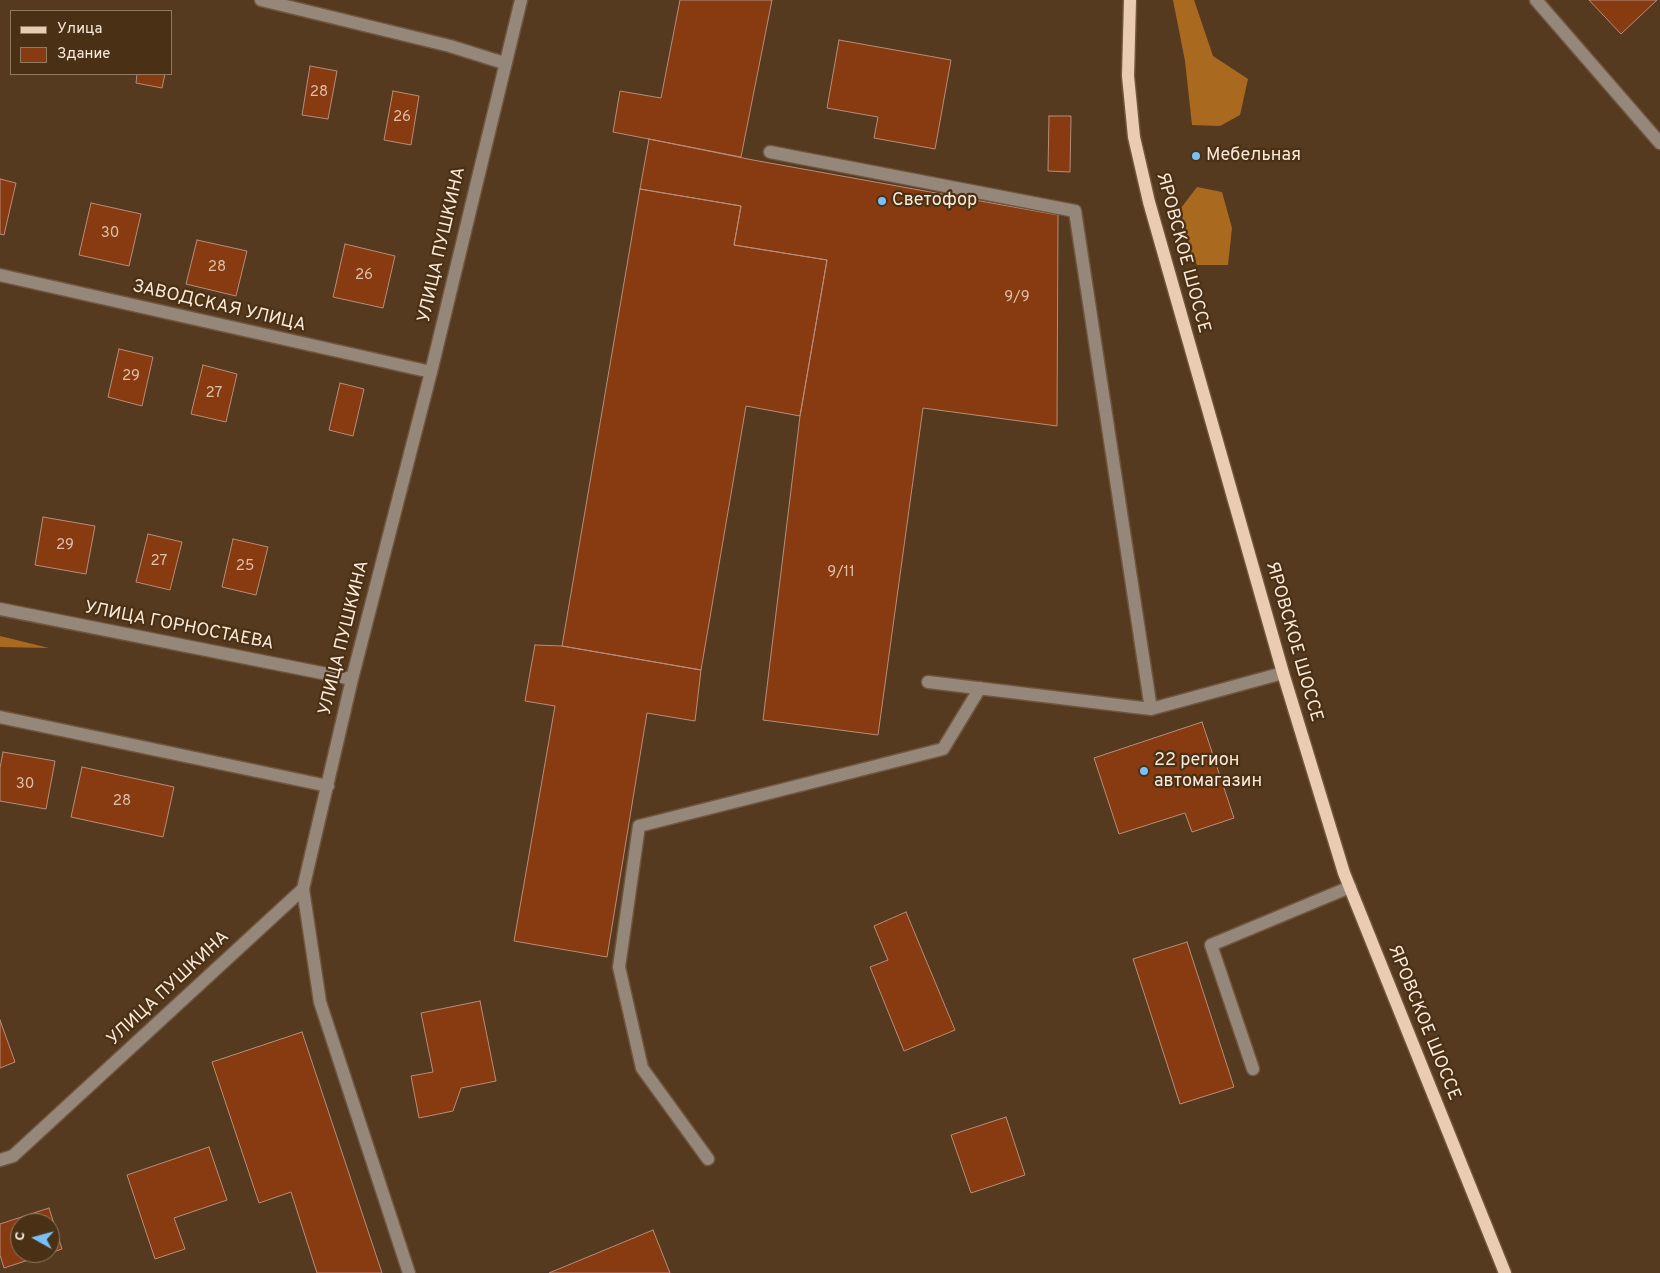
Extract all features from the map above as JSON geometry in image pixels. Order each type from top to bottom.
[{"type":"main road","name":"ЯРОВСКОЕ ШОССЕ","points":[[1130,0],[1128,76],[1134,137],[1146,192],[1283,673],[1350,887],[1505,1273]]},
{"type":"street","points":[[260,0],[450,46],[504,63]]},
{"type":"street","name":"УЛИЦА ПУШКИНА","points":[[0,1160],[13,1156],[303,889],[352,679],[430,372],[504,63],[521,0]]},
{"type":"street","points":[[1536,0],[1660,143]]},
{"type":"street","points":[[770,152],[1075,211],[1151,709]]},
{"type":"street","name":"ЗАВОДСКАЯ УЛИЦА","points":[[0,275],[430,372]]},
{"type":"street","name":"УЛИЦА ГОРНОСТАЕВА","points":[[0,608],[352,679]]},
{"type":"street","points":[[928,682],[1151,709],[1283,673]]},
{"type":"street","points":[[708,1159],[642,1068],[619,967],[639,826],[943,749],[980,688]]},
{"type":"street","points":[[0,717],[328,786]]},
{"type":"street","points":[[1254,1069],[1211,945],[1350,887]]},
{"type":"street","points":[[303,889],[320,1002],[409,1273]]},
{"type":"shaded area","points":[[1173,0],[1194,0],[1213,56],[1248,79],[1240,115],[1220,126],[1192,125],[1185,61]]},
{"type":"shaded area","points":[[1197,187],[1222,192],[1232,228],[1228,265],[1197,265],[1187,245],[1181,208]]},
{"type":"shaded area","points":[[0,636],[49,648],[0,647]]},
{"type":"building","points":[[680,0],[772,0],[741,157],[613,132],[620,91],[661,98]]},
{"type":"building","points":[[1589,0],[1657,0],[1621,34]]},
{"type":"building","points":[[839,40],[951,60],[935,149],[874,138],[878,117],[827,108]]},
{"type":"building","points":[[310,66],[337,71],[328,119],[302,115]]},
{"type":"building","points":[[137,75],[165,75],[162,88],[136,83]]},
{"type":"building","points":[[393,91],[419,96],[411,145],[384,140]]},
{"type":"building","points":[[1049,116],[1071,116],[1070,172],[1048,171]]},
{"type":"building","points":[[649,139],[753,160],[1058,215],[1057,426],[923,408],[878,735],[763,720],[800,416],[827,260],[734,245],[741,206],[640,189]]},
{"type":"building","points":[[0,179],[16,183],[4,235],[0,234]]},
{"type":"building","points":[[640,189],[741,206],[734,245],[827,260],[800,416],[746,406],[701,670],[562,646]]},
{"type":"building","points":[[91,203],[141,214],[129,266],[79,255]]},
{"type":"building","points":[[197,240],[247,251],[236,296],[186,284]]},
{"type":"building","points":[[345,244],[395,256],[383,308],[333,297]]},
{"type":"building","points":[[119,349],[153,357],[142,406],[108,397]]},
{"type":"building","points":[[203,365],[237,374],[226,422],[191,414]]},
{"type":"building","points":[[340,383],[364,389],[353,436],[329,430]]},
{"type":"building","points":[[43,517],[95,526],[86,574],[35,565]]},
{"type":"building","points":[[148,534],[182,542],[170,590],[136,582]]},
{"type":"building","points":[[233,539],[268,547],[256,595],[222,587]]},
{"type":"building","points":[[535,645],[562,646],[701,670],[695,721],[647,713],[607,957],[514,941],[555,706],[525,701]]},
{"type":"building","points":[[1202,722],[1234,818],[1192,832],[1185,813],[1119,834],[1094,758]]},
{"type":"building","points":[[3,752],[55,761],[46,809],[0,801],[0,768]]},
{"type":"building","points":[[82,767],[174,787],[163,837],[71,817]]},
{"type":"building","points":[[906,912],[955,1030],[904,1051],[870,967],[888,960],[874,926]]},
{"type":"building","points":[[1187,942],[1234,1087],[1180,1104],[1133,959]]},
{"type":"building","points":[[480,1001],[496,1081],[461,1088],[453,1111],[419,1118],[411,1076],[433,1072],[421,1013]]},
{"type":"building","points":[[0,1020],[15,1062],[0,1068]]},
{"type":"building","points":[[302,1032],[382,1273],[317,1273],[291,1192],[259,1203],[212,1062]]},
{"type":"building","points":[[1006,1117],[1025,1175],[971,1193],[951,1135]]},
{"type":"building","points":[[209,1147],[227,1200],[174,1218],[185,1249],[155,1259],[127,1175]]},
{"type":"building","points":[[49,1208],[51,1213],[34,1213]]},
{"type":"building","points":[[10,1221],[10,1263],[19,1263],[4,1268],[0,1255],[0,1224]]},
{"type":"building","points":[[653,1230],[670,1273],[549,1273]]},
{"type":"place","name":"Мебельная","points":[[1196,156]]},
{"type":"place","name":"Светофор","points":[[882,201]]},
{"type":"place","name":"22 регион автомагазин","points":[[1144,771]]}]
